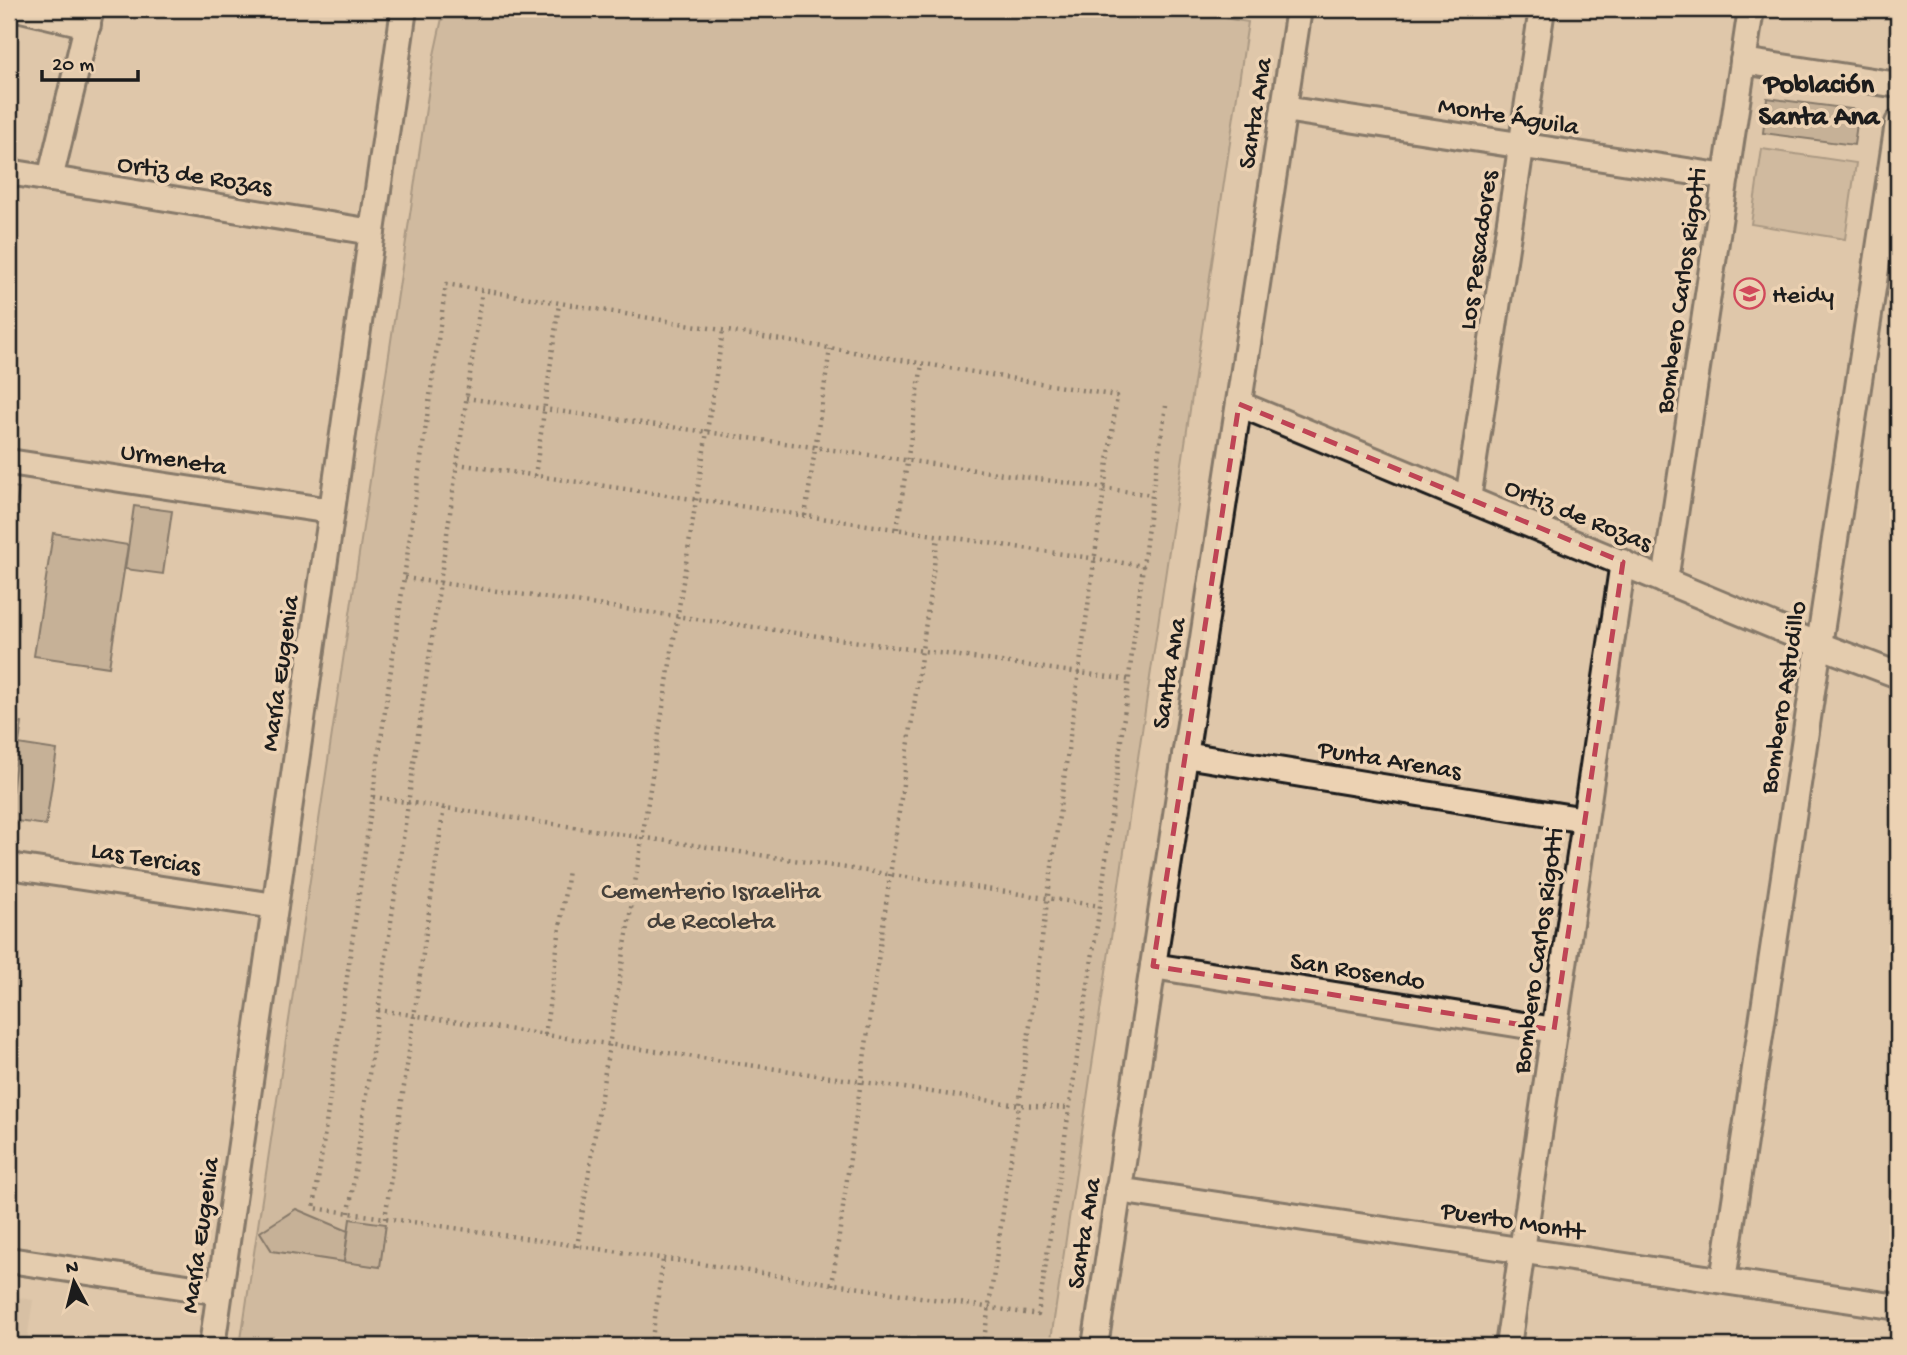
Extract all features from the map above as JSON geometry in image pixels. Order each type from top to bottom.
[{"type":"street","points":[[21,9],[90,17],[50,179]]},
{"type":"street","name":"María Eugenia","points":[[212,1346],[404,9]]},
{"type":"street","name":"Santa Ana","points":[[1094,1346],[1299,9]]},
{"type":"street","name":"Los Pescadores","points":[[1468,499],[1542,9]]},
{"type":"street","name":"Bombero Carlos Rigotti","points":[[1665,581],[1751,9]]},
{"type":"street","points":[[1743,61],[1898,85]]},
{"type":"street","name":"Monte Águila","points":[[1284,110],[1726,177]]},
{"type":"street","name":"Bombero Astudillo","points":[[1723,1280],[1898,122]]},
{"type":"street","name":"Ortiz de Rozas","points":[[9,172],[372,232]]},
{"type":"street","name":"Ortiz de Rozas","points":[[1239,404],[1819,645],[1898,675]]},
{"type":"street","name":"Urmeneta","points":[[9,462],[331,511]]},
{"type":"street","name":"Bombero Carlos Rigotti","points":[[1508,1346],[1623,562]]},
{"type":"street","name":"Punta Arenas","points":[[1185,755],[1585,820]]},
{"type":"street","name":"Las Tercias","points":[[9,866],[275,906]]},
{"type":"street","name":"San Rosendo","points":[[1153,966],[1554,1030]]},
{"type":"street","name":"Puerto Montt","points":[[1118,1190],[1898,1307]]},
{"type":"street","points":[[9,1260],[220,1292]]},
{"type":"path","points":[[983,1346],[988,1307],[1019,1105],[1117,396],[446,284],[314,1208],[988,1307],[1038,1315],[1100,906],[1152,495],[1166,406]]},
{"type":"path","points":[[349,1213],[482,291]]},
{"type":"path","points":[[535,476],[559,304]]},
{"type":"path","points":[[577,1247],[723,331]]},
{"type":"path","points":[[805,516],[830,349]]},
{"type":"path","points":[[897,529],[922,364]]},
{"type":"path","points":[[466,398],[1152,495]]},
{"type":"path","points":[[457,464],[1144,566]]},
{"type":"path","points":[[832,1285],[938,537]]},
{"type":"path","points":[[405,578],[1130,680]]},
{"type":"path","points":[[373,797],[1100,906]]},
{"type":"path","points":[[385,1219],[444,807]]},
{"type":"path","points":[[545,1035],[568,870]]},
{"type":"path","points":[[378,1010],[1019,1105],[1068,1108]]},
{"type":"path","points":[[651,1346],[663,1260]]},
{"type":"highlighted area","points":[[1239,404],[1623,562],[1554,1030],[1153,966]]},
{"type":"shaded area","points":[[9,1296],[33,1300],[26,1346],[9,1346]]},
{"type":"green space","name":"Cementerio Israelita de Recoleta","points":[[444,9],[1169,9],[1248,22],[1050,1346],[240,1346],[434,55]]},
{"type":"green space","points":[[1762,149],[1856,163],[1845,239],[1751,224]]},
{"type":"building","points":[[1767,98],[1859,110],[1854,145],[1763,133]]},
{"type":"building","points":[[9,486],[19,488],[9,552]]},
{"type":"building","points":[[134,506],[172,511],[163,574],[125,569]]},
{"type":"building","points":[[53,533],[128,545],[109,667],[34,656]]},
{"type":"building","points":[[9,721],[22,723],[9,807]]},
{"type":"building","points":[[18,744],[57,750],[46,825],[9,820]]},
{"type":"building","points":[[296,1209],[348,1231],[344,1262],[272,1251],[260,1232]]},
{"type":"building","points":[[350,1219],[386,1224],[380,1267],[344,1262]]},
{"type":"place","name":"Heidy","points":[[1749,293]]},
{"type":"district","name":"Población Santa Ana","points":[[1819,98]]}]
